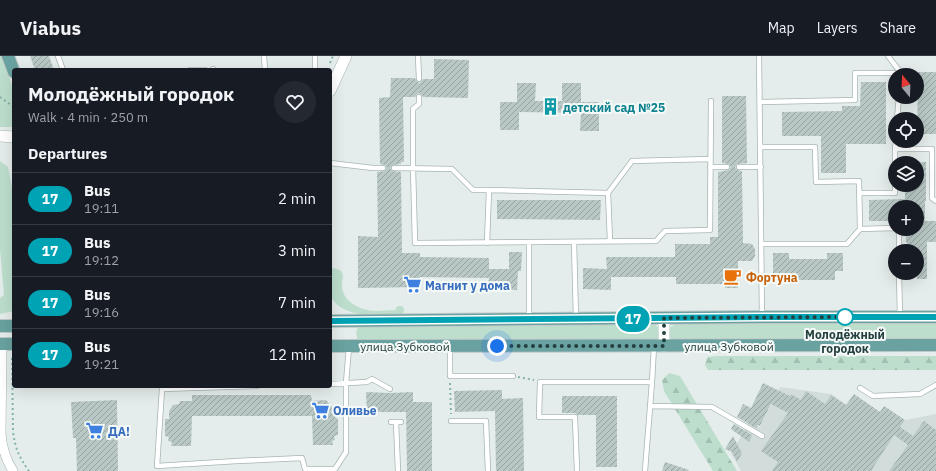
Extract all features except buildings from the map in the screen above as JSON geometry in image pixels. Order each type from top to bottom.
[{"type":"main road","points":[[8,56],[12,68]]},
{"type":"main road","name":"улица Зубковой","points":[[332,322],[762,317],[936,317]]},
{"type":"main road","points":[[0,326],[12,326]]},
{"type":"main road","name":"улица Зубковой","points":[[332,346],[936,345]]},
{"type":"street","points":[[333,78],[346,56]]},
{"type":"street","points":[[0,136],[12,137]]},
{"type":"street","points":[[659,346],[664,318]]},
{"type":"street","points":[[7,346],[1,434],[2,444],[9,465],[13,471]]},
{"type":"lane","points":[[58,56],[62,68]]},
{"type":"lane","points":[[264,56],[265,68]]},
{"type":"lane","points":[[315,56],[315,68]]},
{"type":"lane","points":[[418,56],[419,79]]},
{"type":"lane","points":[[760,56],[762,317]]},
{"type":"lane","points":[[888,56],[897,68]]},
{"type":"lane","points":[[760,102],[855,100],[855,73],[888,74]]},
{"type":"lane","points":[[419,97],[419,104],[413,109],[415,243],[656,241],[665,231],[710,230],[711,101]]},
{"type":"lane","points":[[761,147],[815,147],[816,182],[860,181],[860,229],[847,244],[762,244]]},
{"type":"lane","points":[[895,156],[895,149],[932,149],[932,198],[936,201]]},
{"type":"lane","points":[[610,241],[608,193],[632,161],[710,159]]},
{"type":"lane","points":[[332,163],[384,168]]},
{"type":"lane","points":[[710,167],[727,167]]},
{"type":"lane","points":[[739,167],[761,167]]},
{"type":"lane","points":[[394,168],[452,169],[473,190],[608,193]]},
{"type":"lane","points":[[488,243],[489,190]]},
{"type":"lane","points":[[860,193],[895,192]]},
{"type":"lane","points":[[860,229],[888,229]]},
{"type":"lane","points":[[529,242],[529,320]]},
{"type":"lane","points":[[574,242],[576,319]]},
{"type":"lane","points":[[899,280],[900,317]]},
{"type":"lane","points":[[162,388],[157,466],[302,458],[305,469],[335,469],[346,452],[346,383],[349,346]]},
{"type":"lane","points":[[450,346],[450,376],[513,376]]},
{"type":"lane","points":[[645,471],[652,382],[659,346]]},
{"type":"lane","points":[[332,384],[367,382],[372,378],[390,389]]},
{"type":"lane","points":[[577,471],[575,417],[539,417],[540,382],[652,382]]},
{"type":"lane","points":[[860,388],[873,396],[920,394],[936,385]]},
{"type":"lane","points":[[651,406],[712,407],[762,436]]},
{"type":"lane","points":[[451,421],[486,421],[488,471]]},
{"type":"lane","points":[[396,422],[398,471]]},
{"type":"path","points":[[0,97],[12,106]]},
{"type":"path","points":[[7,346],[14,441],[20,459],[29,471]]},
{"type":"path","points":[[450,376],[451,421]]},
{"type":"path","points":[[513,376],[540,382]]},
{"type":"shaded area","points":[[780,387],[831,394],[893,436],[905,420],[936,414],[936,471],[741,471],[731,453],[750,422],[760,427]]},
{"type":"green space","points":[[0,56],[2,56],[12,85],[12,127],[0,127]]},
{"type":"green space","points":[[0,161],[8,167],[12,188],[12,311],[0,314],[0,298],[4,295],[0,249]]},
{"type":"green space","points":[[332,268],[341,271],[343,277],[342,284],[344,295],[354,305],[371,311],[396,310],[396,307],[402,306],[404,309],[403,313],[396,315],[371,315],[354,313],[339,306],[332,298]]},
{"type":"green space","points":[[936,321],[936,340],[671,340],[669,333],[670,327],[677,324]]},
{"type":"green space","points":[[654,324],[658,327],[658,339],[655,342],[360,342],[356,334],[357,329],[361,326]]},
{"type":"green space","points":[[936,356],[936,370],[708,370],[705,365],[707,357]]},
{"type":"green space","points":[[669,373],[680,376],[737,471],[713,471],[664,391],[662,380]]},
{"type":"bus line","name":"17","points":[[332,321],[936,317]]},
{"type":"place","name":"детский сад №25","points":[[550,107]]},
{"type":"place","name":"Фортуна","points":[[733,277]]},
{"type":"place","name":"Магнит у дома","points":[[412,285]]},
{"type":"place","name":"Молодёжный городок","points":[[845,317]]},
{"type":"place","name":"Оливье","points":[[320,410]]},
{"type":"place","name":"ДА!","points":[[95,431]]},
{"type":"route","points":[[497,346],[664,346],[664,318],[848,317],[845,317]]}]
